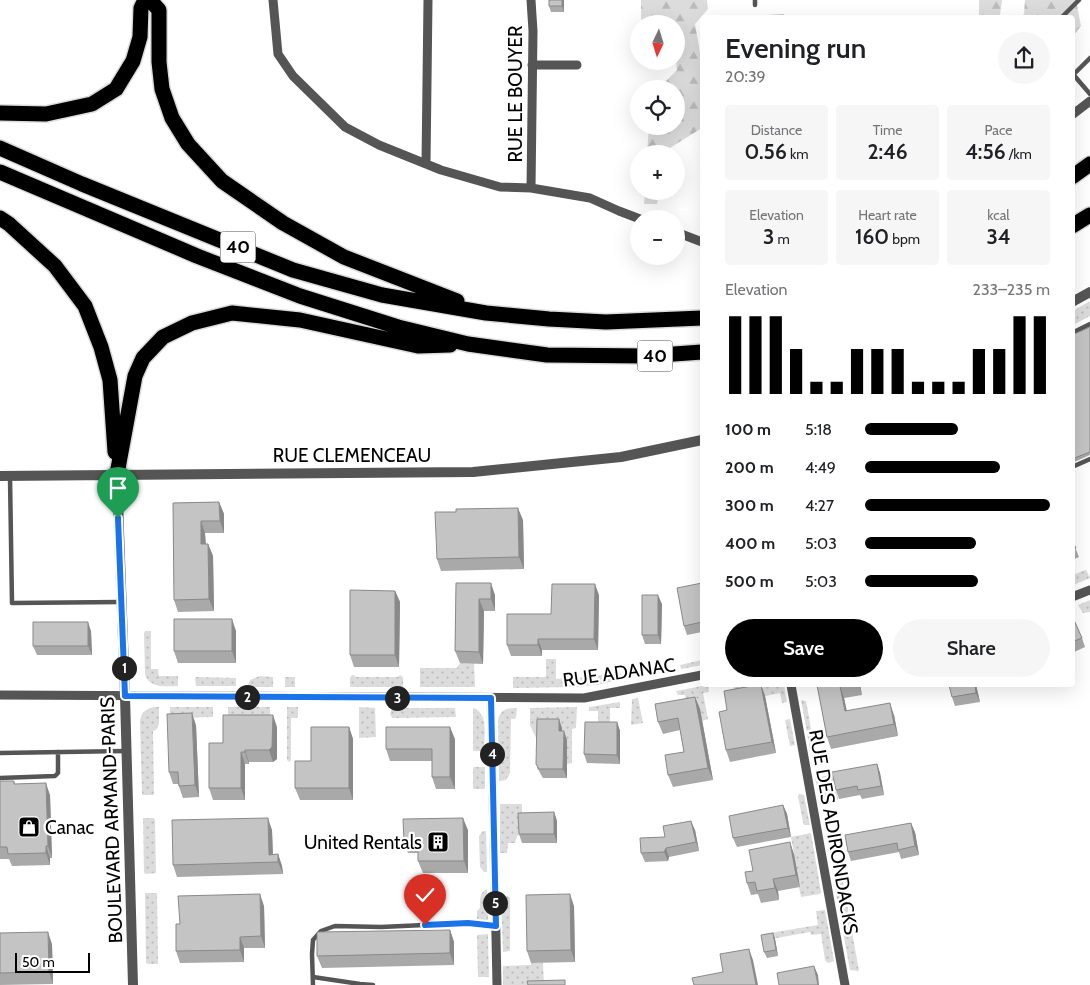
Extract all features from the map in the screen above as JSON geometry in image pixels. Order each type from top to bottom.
[{"type":"highway","points":[[0,113],[46,114],[92,104],[116,89],[133,61],[140,36],[141,8],[145,0]]},
{"type":"highway","points":[[150,0],[159,10],[159,62],[162,89],[172,118],[188,144],[222,181],[283,223],[344,257],[486,312]]},
{"type":"highway","name":"40","points":[[0,148],[82,184],[293,270],[382,294],[486,312],[549,319],[606,322],[700,318]]},
{"type":"highway","points":[[1075,175],[1090,164]]},
{"type":"highway","name":"40","points":[[0,172],[197,256],[300,296],[398,327],[468,344],[548,355],[646,356],[700,352]]},
{"type":"highway","points":[[1075,224],[1090,215]]},
{"type":"highway","points":[[0,218],[56,266],[85,306],[101,347],[110,380],[117,474]]},
{"type":"highway","points":[[117,474],[135,376],[143,358],[163,336],[192,322],[232,313],[300,320],[418,346],[468,344]]},
{"type":"street","points":[[273,0],[278,54],[293,76],[345,127],[379,145],[441,170],[500,187],[531,188],[590,198],[630,215]]},
{"type":"street","points":[[426,164],[428,0]]},
{"type":"street","name":"RUE LE BOUYER","points":[[531,0],[533,32],[531,188]]},
{"type":"street","points":[[532,65],[577,65]]},
{"type":"street","points":[[1075,113],[1090,101]]},
{"type":"street","points":[[685,235],[700,241]]},
{"type":"street","points":[[1075,300],[1090,292]]},
{"type":"street","name":"RUE CLEMENCEAU","points":[[5,476],[473,472],[622,458],[700,440]]},
{"type":"street","name":"BOULEVARD ARMAND-PARIS","points":[[117,474],[133,985]]},
{"type":"street","points":[[1075,596],[1090,590]]},
{"type":"street","name":"RUE ADANAC","points":[[0,696],[584,698],[700,675]]},
{"type":"street","name":"RUE DES ADIRONDACKS","points":[[791,687],[845,985]]},
{"type":"street","points":[[491,698],[497,985]]},
{"type":"lane","points":[[1065,15],[1079,0]]},
{"type":"lane","points":[[1075,72],[1090,58]]},
{"type":"lane","points":[[1075,76],[1090,94]]},
{"type":"lane","points":[[1075,331],[1090,324]]},
{"type":"lane","points":[[1075,466],[1090,459]]},
{"type":"lane","points":[[5,476],[12,603],[122,602]]},
{"type":"lane","points":[[0,778],[55,776],[58,773],[58,752]]},
{"type":"lane","points":[[0,753],[126,752]]},
{"type":"lane","points":[[313,985],[313,940],[321,931],[335,926],[381,927],[468,923],[496,926]]},
{"type":"lane","points":[[313,978],[373,985]]},
{"type":"green space","points":[[641,0],[707,0],[708,9],[703,15],[700,15],[700,18],[695,24],[700,53],[700,129],[675,145],[648,145],[648,135],[685,135],[685,80],[667,80],[677,70],[685,70],[685,15],[641,15]]},
{"type":"green space","points":[[979,0],[1002,0],[1000,15],[979,15]]},
{"type":"green space","points":[[1025,0],[1076,0],[1081,26],[1075,34],[1075,15],[1022,15]]},
{"type":"green space","points":[[644,200],[658,200],[657,204],[644,204]]},
{"type":"green space","points":[[1090,301],[1090,316],[1075,324],[1075,310]]},
{"type":"green space","points":[[1086,570],[1090,578],[1075,584],[1075,574]]},
{"type":"green space","points":[[1090,600],[1090,612],[1083,613],[1078,605]]},
{"type":"green space","points":[[145,631],[151,631],[151,669],[158,669],[159,676],[178,676],[178,686],[155,685],[145,675]]},
{"type":"green space","points":[[546,659],[556,659],[556,679],[617,673],[621,674],[624,679],[597,685],[513,688],[513,677],[546,677]]},
{"type":"green space","points":[[700,660],[700,665],[681,669],[680,665]]},
{"type":"green space","points":[[460,663],[474,663],[475,687],[420,687],[420,668],[457,668]]},
{"type":"green space","points":[[352,675],[356,677],[398,677],[400,675],[403,677],[403,687],[350,687]]},
{"type":"green space","points":[[260,676],[273,677],[273,687],[247,687],[250,680]]},
{"type":"green space","points":[[196,677],[236,678],[236,686],[196,686]]},
{"type":"green space","points":[[285,677],[295,677],[295,687],[285,687]]},
{"type":"green space","points":[[700,686],[708,687],[709,692],[703,693],[708,719],[702,721],[688,711],[685,695],[678,695],[676,691]]},
{"type":"green space","points":[[733,687],[784,687],[787,702],[782,703],[780,693],[737,702]]},
{"type":"green space","points":[[638,698],[643,723],[631,725],[632,699]]},
{"type":"green space","points":[[801,700],[806,701],[814,745],[810,749]]},
{"type":"green space","points":[[620,702],[620,708],[610,708],[610,728],[598,728],[598,711],[589,711],[589,707]]},
{"type":"green space","points":[[159,707],[159,724],[156,730],[153,731],[154,794],[143,795],[140,721],[144,711]]},
{"type":"green space","points":[[170,707],[213,707],[213,717],[173,718],[170,716]]},
{"type":"green space","points":[[228,707],[270,707],[270,717],[228,716]]},
{"type":"green space","points":[[287,707],[298,707],[297,718],[291,718],[291,760],[289,762],[287,760]]},
{"type":"green space","points":[[359,707],[375,708],[376,737],[359,738]]},
{"type":"green space","points":[[577,707],[576,728],[572,729],[572,763],[537,770],[537,740],[530,725],[530,708]]},
{"type":"green space","points":[[392,708],[455,708],[456,717],[392,718],[390,714]]},
{"type":"green space","points":[[473,708],[478,710],[484,720],[484,751],[473,750]]},
{"type":"green space","points":[[517,708],[515,719],[511,719],[510,773],[506,780],[499,781],[498,720],[501,713],[505,710]]},
{"type":"green space","points":[[790,719],[795,745],[790,746],[785,720]]},
{"type":"green space","points":[[474,767],[485,767],[484,789],[473,788]]},
{"type":"green space","points":[[830,775],[834,777],[838,800],[820,803],[815,778]]},
{"type":"green space","points":[[799,794],[804,795],[810,825],[804,825]]},
{"type":"green space","points":[[500,804],[522,804],[520,835],[517,836],[515,843],[508,843],[507,853],[500,853]]},
{"type":"green space","points":[[143,818],[154,818],[155,820],[156,873],[145,874],[144,872]]},
{"type":"green space","points":[[483,831],[486,831],[487,872],[484,872],[480,867],[479,836]]},
{"type":"green space","points":[[811,833],[821,892],[820,894],[801,897],[791,837]]},
{"type":"green space","points":[[842,876],[859,971],[850,970],[833,877]]},
{"type":"green space","points":[[487,889],[488,920],[477,920],[480,897]]},
{"type":"green space","points":[[145,893],[157,893],[158,964],[146,963]]},
{"type":"green space","points":[[501,896],[510,898],[510,951],[503,952]]},
{"type":"green space","points":[[825,910],[834,961],[828,963],[825,960],[821,934],[811,935],[810,932],[766,940],[764,934],[818,925],[816,911]]},
{"type":"green space","points":[[488,934],[489,977],[478,977],[477,935]]},
{"type":"green space","points":[[531,963],[543,963],[544,985],[503,985],[503,966],[531,965]]},
{"type":"building","points":[[549,0],[562,0],[562,6],[549,6]]},
{"type":"building","points":[[1090,327],[1090,452],[1075,458],[1075,334]]},
{"type":"building","points":[[219,502],[220,521],[201,521],[201,544],[208,544],[209,599],[174,600],[173,503]]},
{"type":"building","points":[[518,508],[519,557],[437,559],[435,512],[456,512],[456,509]]},
{"type":"building","points":[[456,583],[491,583],[491,599],[479,599],[479,652],[455,651]]},
{"type":"building","points":[[700,583],[700,622],[684,626],[677,588]]},
{"type":"building","points":[[552,584],[595,584],[594,639],[538,639],[538,645],[507,645],[507,614],[551,614]]},
{"type":"building","points":[[350,590],[395,591],[395,655],[350,655]]},
{"type":"building","points":[[642,595],[658,595],[658,635],[642,635]]},
{"type":"building","points":[[174,619],[232,619],[232,651],[174,651]]},
{"type":"building","points":[[33,622],[88,622],[88,646],[33,646]]},
{"type":"building","points":[[1075,622],[1082,638],[1075,641]]},
{"type":"building","points":[[746,687],[761,687],[772,742],[726,750],[719,712],[727,710],[724,691]]},
{"type":"building","points":[[817,687],[840,687],[845,711],[890,703],[894,724],[827,737]]},
{"type":"building","points":[[950,687],[975,687],[976,693],[952,697]]},
{"type":"building","points":[[695,697],[708,768],[668,775],[665,755],[684,752],[678,718],[658,722],[655,704]]},
{"type":"building","points":[[192,713],[195,785],[179,786],[178,772],[169,772],[167,714]]},
{"type":"building","points":[[223,715],[273,715],[272,747],[269,750],[245,750],[245,752],[241,752],[241,788],[209,788],[209,743],[223,743]]},
{"type":"building","points":[[537,719],[559,719],[559,731],[564,731],[563,769],[539,769],[536,764]]},
{"type":"building","points":[[585,722],[617,722],[617,755],[584,754]]},
{"type":"building","points":[[311,727],[349,727],[349,788],[295,788],[295,761],[311,761]]},
{"type":"building","points":[[386,727],[450,727],[450,777],[432,777],[432,749],[386,749]]},
{"type":"building","points":[[877,764],[881,786],[858,790],[857,786],[836,790],[832,772]]},
{"type":"building","points":[[0,781],[14,781],[14,784],[46,783],[48,846],[46,846],[46,853],[8,854],[7,847],[0,847]]},
{"type":"building","points":[[783,805],[788,828],[733,838],[729,816]]},
{"type":"building","points":[[554,812],[554,834],[519,834],[518,813]]},
{"type":"building","points":[[268,818],[269,855],[278,854],[278,862],[173,865],[172,820]]},
{"type":"building","name":"United Rentals","points":[[463,818],[464,861],[418,861],[418,841],[404,841],[403,819]]},
{"type":"building","points":[[691,821],[696,842],[666,848],[664,852],[641,853],[640,838],[665,837],[663,826]]},
{"type":"building","points":[[911,823],[915,846],[898,850],[897,843],[848,852],[845,835]]},
{"type":"building","points":[[790,842],[796,875],[773,879],[775,888],[757,891],[755,882],[747,883],[745,872],[753,871],[749,850]]},
{"type":"building","points":[[260,894],[261,936],[240,937],[240,950],[176,951],[176,924],[180,924],[178,896]]},
{"type":"building","points":[[570,894],[571,950],[527,951],[526,895]]},
{"type":"building","points":[[450,930],[450,953],[317,956],[317,932]]},
{"type":"building","points":[[48,932],[49,972],[0,973],[0,933]]},
{"type":"building","points":[[773,933],[776,950],[764,952],[761,935]]},
{"type":"building","points":[[749,949],[756,985],[694,985],[692,978],[723,972],[720,954]]},
{"type":"building","points":[[814,966],[818,985],[779,985],[777,973]]},
{"type":"building","points":[[565,980],[565,985],[528,985],[527,981]]},
{"type":"place","name":"Canac","points":[[29,827]]},
{"type":"place","name":"United Rentals","points":[[438,842]]},
{"type":"route","points":[[118,518],[125,696],[491,698],[496,926],[468,923],[425,925]]}]
